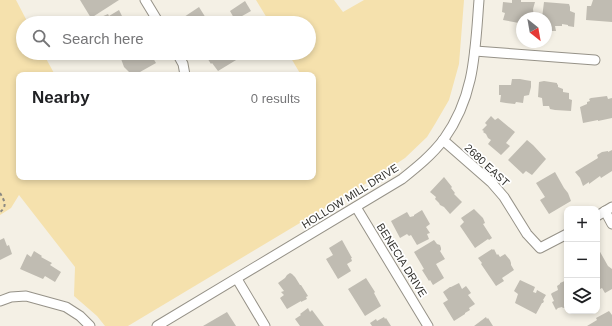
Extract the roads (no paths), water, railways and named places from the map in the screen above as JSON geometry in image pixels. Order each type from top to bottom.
[{"type":"street","points":[[145,0],[155,16]]},
{"type":"street","name":"HOLLOW MILL DRIVE","points":[[157,326],[402,179],[424,161],[443,140],[454,124],[462,108],[473,71],[479,0]]},
{"type":"street","points":[[475,51],[595,60]]},
{"type":"street","points":[[181,60],[184,72]]},
{"type":"street","name":"2680 EAST","points":[[443,140],[491,182],[504,197],[526,234],[540,248],[564,236]]},
{"type":"street","name":"BENECIA DRIVE","points":[[356,207],[428,326]]},
{"type":"street","points":[[605,211],[612,224]]},
{"type":"street","points":[[237,279],[265,326]]},
{"type":"street","points":[[0,301],[11,297],[26,296],[66,307],[80,316],[90,326]]}]
